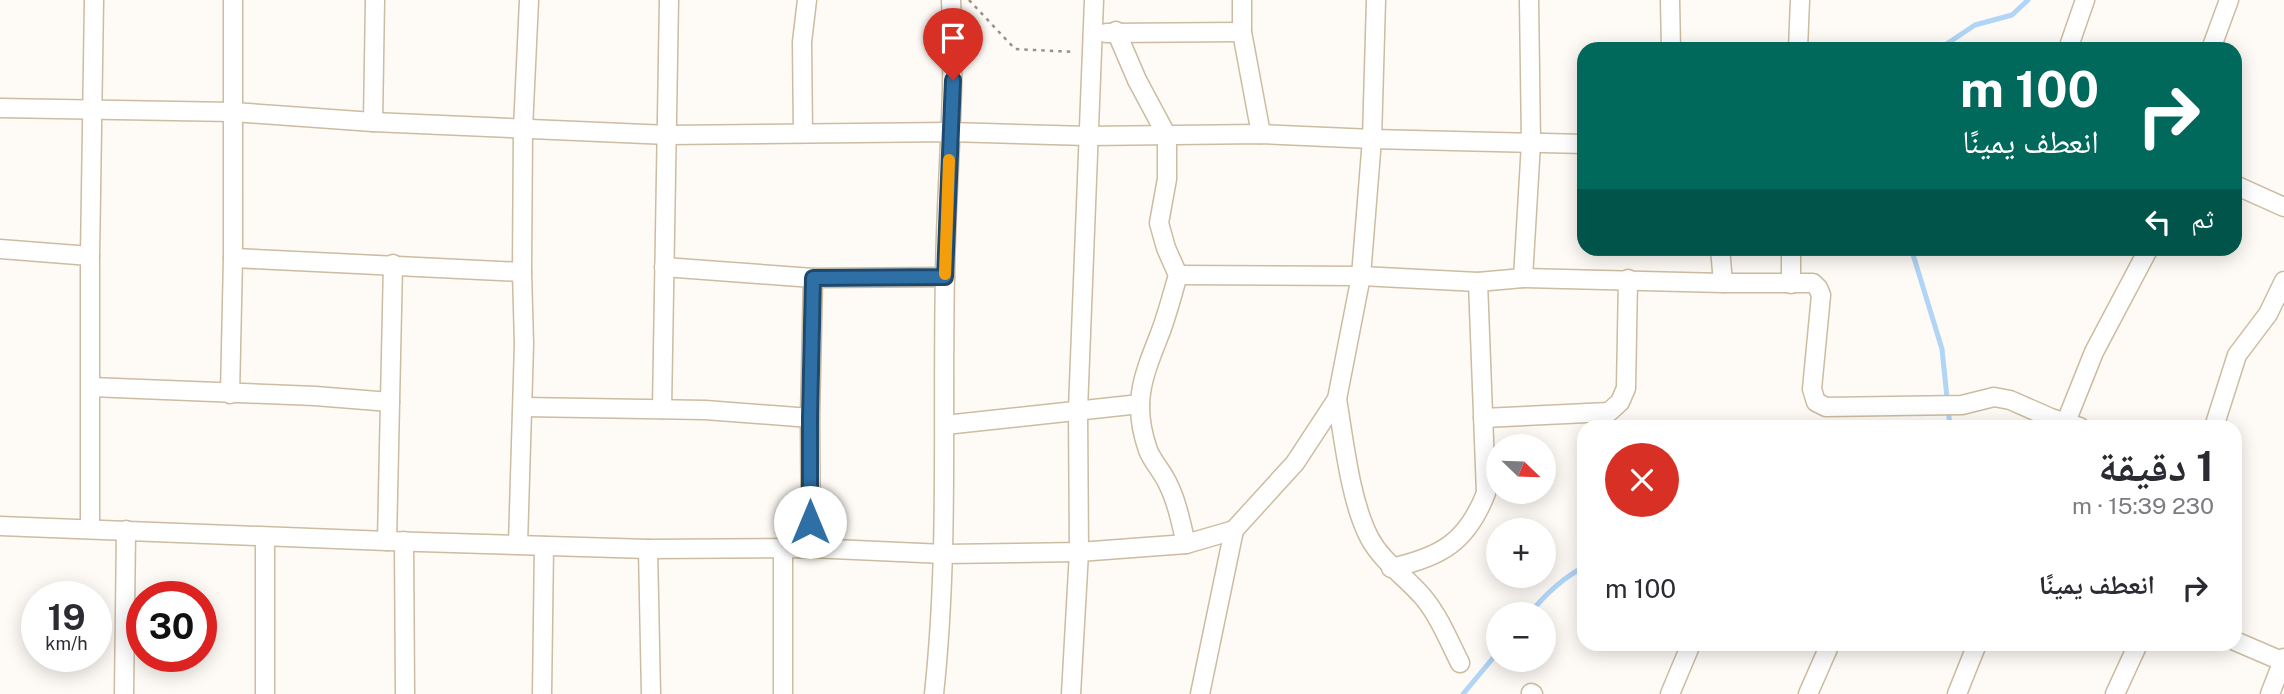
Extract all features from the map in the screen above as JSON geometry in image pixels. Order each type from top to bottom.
[{"type":"street","points":[[90,528],[94,0]]},
{"type":"street","points":[[230,394],[233,0]]},
{"type":"street","points":[[373,122],[375,0]]},
{"type":"street","points":[[518,544],[524,407],[523,129],[529,0]]},
{"type":"street","points":[[662,409],[669,0]]},
{"type":"street","points":[[803,133],[802,42],[807,0]]},
{"type":"street","points":[[934,694],[944,554],[945,277],[954,54],[951,0]]},
{"type":"street","points":[[1071,694],[1079,552],[1078,410],[1094,0]]},
{"type":"street","points":[[1242,0],[1242,32],[1261,134]]},
{"type":"street","points":[[1200,694],[1234,530],[1295,463],[1337,399],[1361,276],[1372,139],[1376,0]]},
{"type":"street","points":[[1522,278],[1531,143],[1529,0]]},
{"type":"street","points":[[1670,0],[1671,42]]},
{"type":"street","points":[[1798,42],[1800,0]]},
{"type":"street","points":[[2070,42],[2085,0]]},
{"type":"street","points":[[2214,42],[2229,0]]},
{"type":"street","points":[[1116,32],[1137,80],[1167,136],[1167,179],[1159,223],[1178,275],[1160,335],[1147,363],[1140,404],[1143,434],[1149,454],[1171,490],[1185,544]]},
{"type":"street","points":[[1093,34],[1242,32]]},
{"type":"street","points":[[0,108],[233,112],[373,122],[668,135],[950,132],[1088,136],[1261,134],[1577,144]]},
{"type":"street","points":[[2242,188],[2284,207]]},
{"type":"street","points":[[0,250],[90,256]]},
{"type":"street","points":[[1721,256],[1723,283]]},
{"type":"street","points":[[1791,256],[1791,284]]},
{"type":"street","points":[[2074,420],[2094,352],[2145,256]]},
{"type":"street","points":[[233,258],[522,272]]},
{"type":"street","points":[[393,264],[390,469],[405,694]]},
{"type":"street","points":[[664,267],[813,278],[945,277]]},
{"type":"street","points":[[1178,275],[1361,276],[1478,282],[1522,278],[1812,283],[1821,295],[1812,389],[1816,402],[1826,407],[1962,405],[1994,397],[2010,400],[2057,420]]},
{"type":"street","points":[[811,548],[813,278]]},
{"type":"street","points":[[1483,418],[1609,412],[1620,402],[1626,387],[1628,279]]},
{"type":"street","points":[[2216,420],[2237,355],[2268,314],[2284,281]]},
{"type":"street","points":[[1391,568],[1443,552],[1478,513],[1486,493],[1478,282]]},
{"type":"street","points":[[91,387],[314,396],[390,402]]},
{"type":"street","points":[[1337,399],[1359,510],[1369,536],[1391,568],[1432,607],[1460,663]]},
{"type":"street","points":[[945,425],[1140,404]]},
{"type":"street","points":[[524,407],[746,412],[810,418]]},
{"type":"street","points":[[0,526],[544,546],[648,549],[811,548],[944,554],[1079,552],[1185,544],[1234,530]]},
{"type":"street","points":[[124,694],[126,530]]},
{"type":"street","points":[[265,537],[265,694]]},
{"type":"street","points":[[542,694],[544,546]]},
{"type":"street","points":[[783,548],[783,694]]},
{"type":"street","points":[[648,549],[651,694]]},
{"type":"street","points":[[2242,644],[2284,660],[2270,694]]},
{"type":"street","points":[[1671,694],[1688,651]]},
{"type":"street","points":[[1808,694],[1827,651]]},
{"type":"street","points":[[1957,694],[1974,651]]},
{"type":"street","points":[[2115,694],[2135,651]]},
{"type":"path","points":[[969,0],[1015,49],[1093,53]]},
{"type":"waterway","points":[[1950,42],[1975,25],[2012,15],[2028,0]]},
{"type":"waterway","points":[[1913,256],[1942,349],[1949,420]]},
{"type":"waterway","points":[[1540,602],[1577,571]]},
{"type":"waterway","points":[[1463,694],[1486,666]]},
{"type":"slow traffic","points":[[945,274],[949,160]]},
{"type":"route","points":[[810,522],[813,278],[945,277],[953,80]]}]
